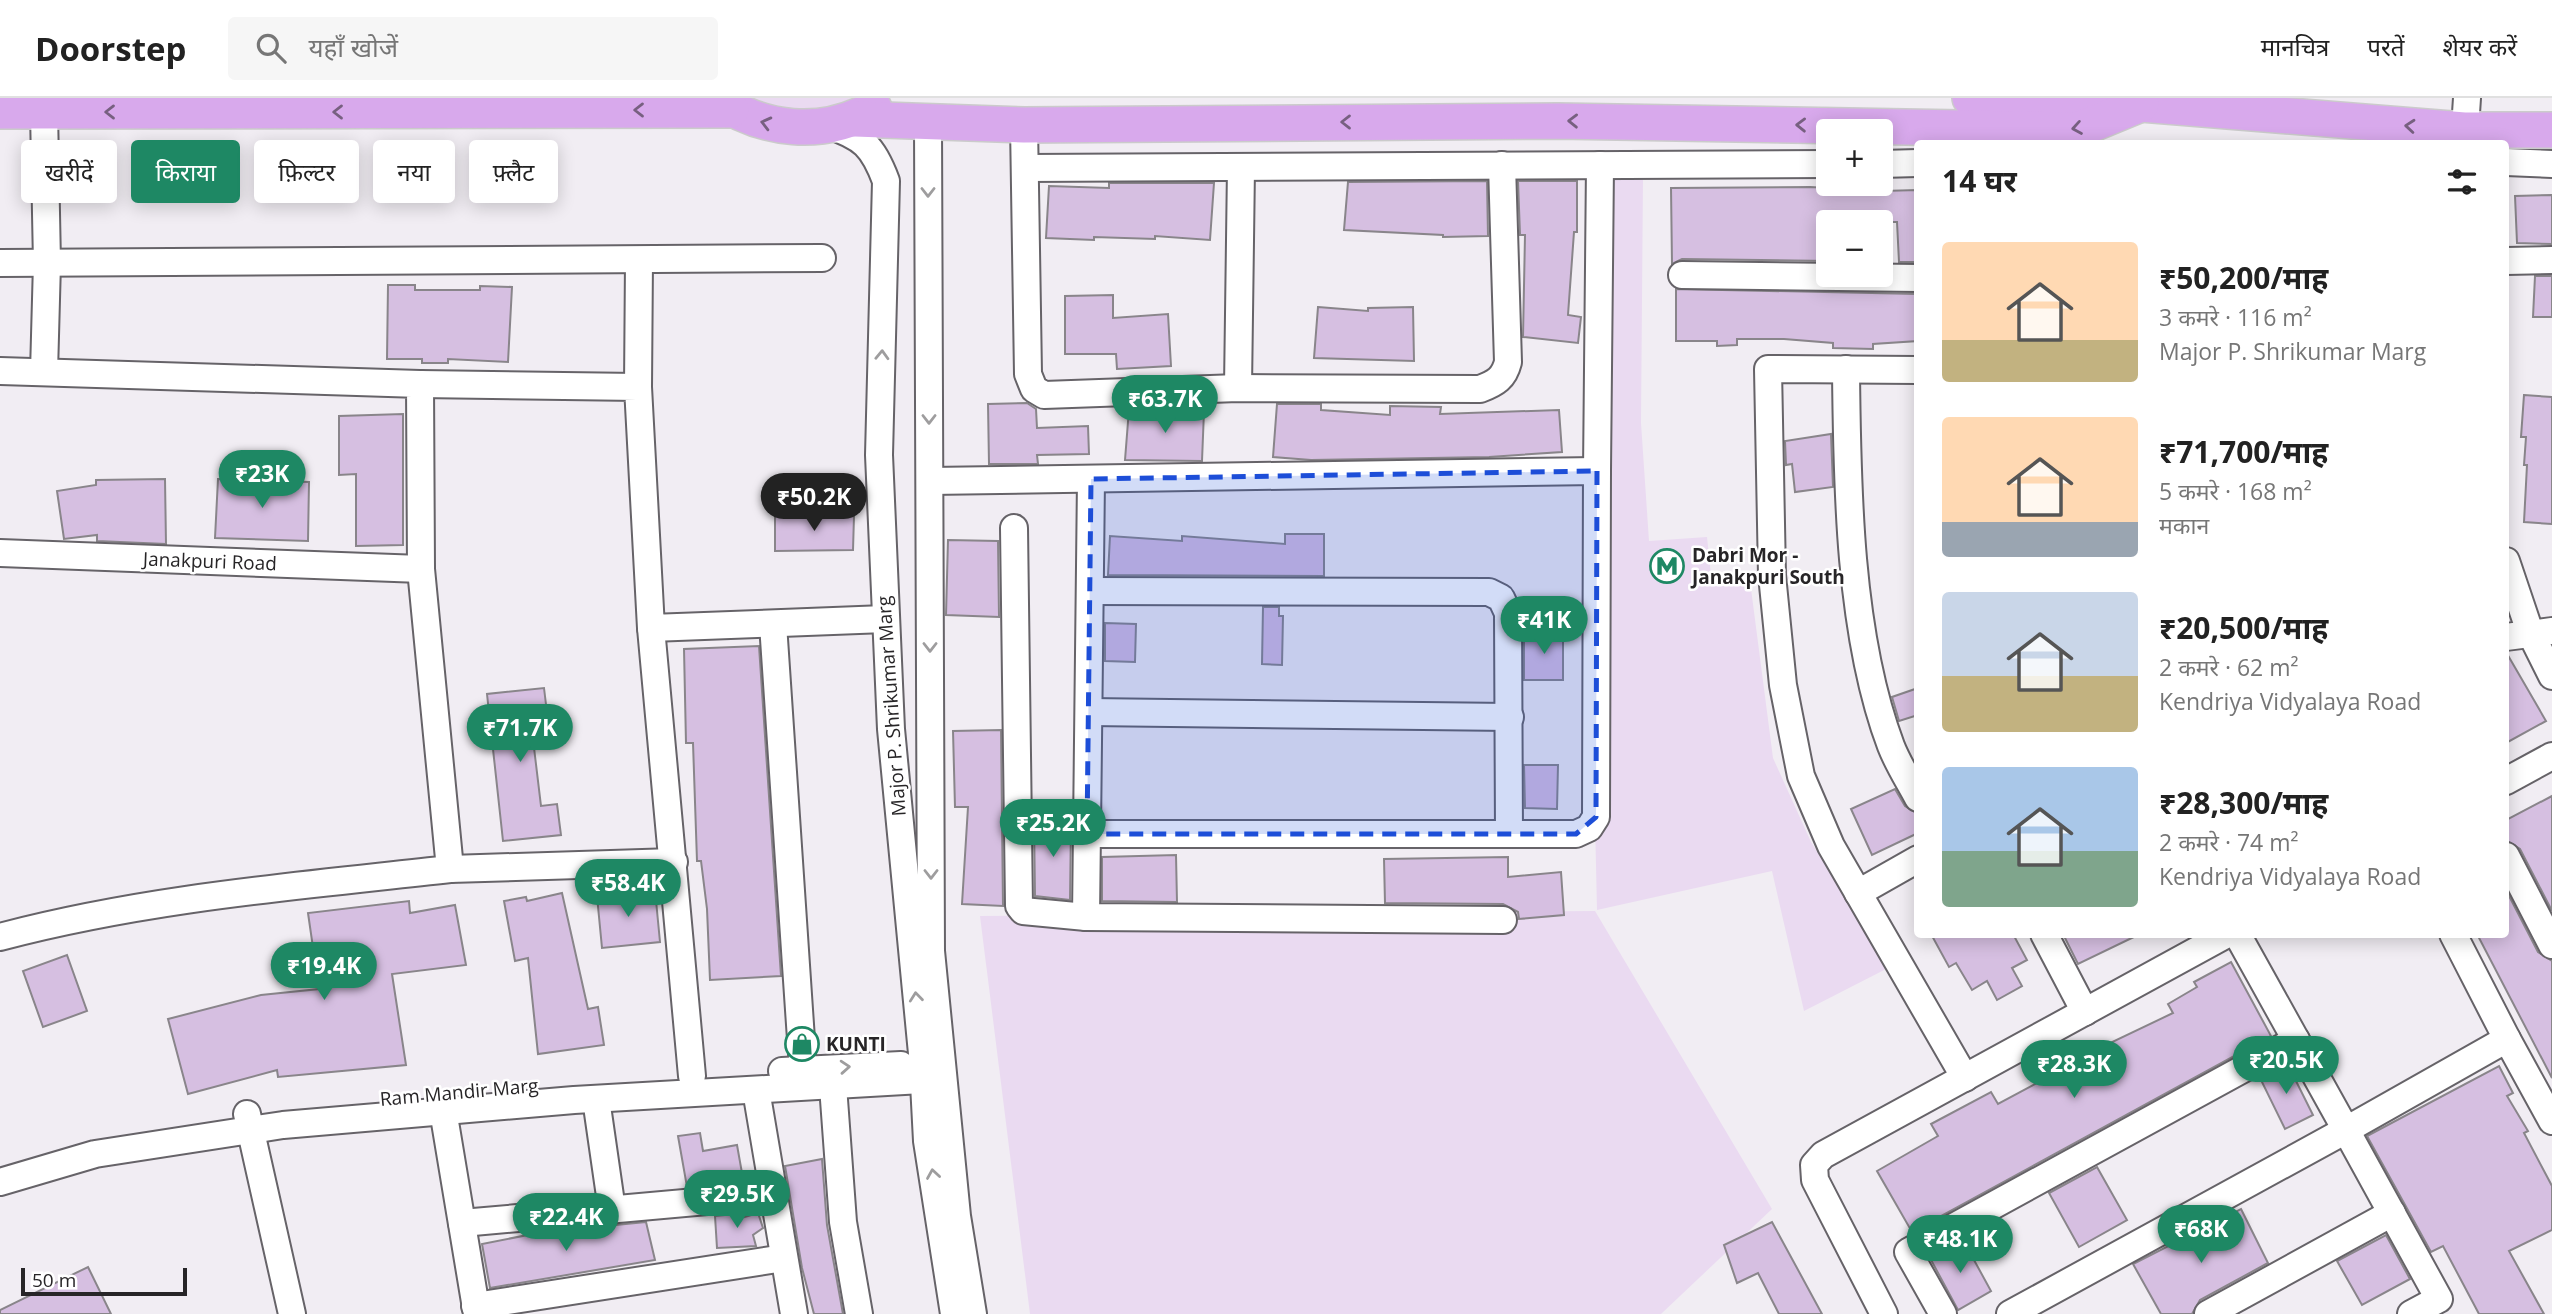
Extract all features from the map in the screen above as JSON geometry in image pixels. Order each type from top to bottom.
[{"type":"main road","points":[[842,122],[888,98]]},
{"type":"main road","points":[[1970,98],[2141,104],[2552,130]]},
{"type":"main road","points":[[0,111],[390,105],[723,104],[778,126],[842,122],[1024,125],[1204,111],[1558,121],[2078,130],[2141,104]]},
{"type":"street","points":[[44,112],[47,263],[44,372]]},
{"type":"street","name":"Major P. Shrikumar Marg","points":[[842,122],[850,133],[873,150],[886,181],[879,455],[891,729],[933,1071],[973,1314]]},
{"type":"street","name":"Major P. Shrikumar Marg","points":[[928,124],[933,1071],[927,1141],[954,1314]]},
{"type":"street","points":[[1024,125],[1028,374],[1034,389],[1044,395],[1238,388],[1480,389],[1495,384],[1505,373],[1508,362],[1503,165]]},
{"type":"street","points":[[2509,162],[2552,164]]},
{"type":"street","points":[[1893,163],[1914,163]]},
{"type":"street","points":[[1025,167],[1816,164]]},
{"type":"street","points":[[1087,834],[1576,834],[1589,828],[1596,817],[1600,165]]},
{"type":"street","points":[[1238,388],[1241,166]]},
{"type":"street","points":[[0,263],[822,258]]},
{"type":"street","points":[[639,260],[638,387],[651,628],[692,1076]]},
{"type":"street","points":[[2509,261],[2552,260]]},
{"type":"street","points":[[1682,275],[1914,278]]},
{"type":"street","points":[[1914,370],[1768,369],[1772,575],[1783,685],[1801,776],[1831,846],[1965,1078]]},
{"type":"street","points":[[1846,369],[1846,454],[1857,596],[1878,707],[1892,748],[1914,790]]},
{"type":"street","points":[[0,371],[420,384],[638,387]]},
{"type":"street","points":[[420,384],[421,569],[450,869]]},
{"type":"street","points":[[930,481],[1597,471]]},
{"type":"street","points":[[1086,917],[1091,479]]},
{"type":"street","points":[[1014,527],[1020,906],[1030,914],[1086,917],[1503,920]]},
{"type":"street","name":"Janakpuri Road","points":[[0,553],[421,569]]},
{"type":"street","points":[[2509,570],[2529,633],[2552,676]]},
{"type":"street","points":[[1090,591],[1489,592],[1501,598],[1507,613],[1510,717],[1508,834]]},
{"type":"street","points":[[651,628],[885,619]]},
{"type":"street","points":[[774,624],[803,1069]]},
{"type":"street","points":[[1089,712],[1510,717]]},
{"type":"street","points":[[2509,779],[2552,756]]},
{"type":"street","points":[[1858,893],[1914,861]]},
{"type":"street","points":[[0,937],[58,921],[185,898],[450,869],[674,862]]},
{"type":"street","points":[[2509,862],[2552,945]]},
{"type":"street","points":[[2046,938],[2085,1012]]},
{"type":"street","points":[[1884,1314],[1815,1180],[1814,1166],[1823,1155],[2220,938]]},
{"type":"street","points":[[2239,938],[2444,1307],[2411,1314]]},
{"type":"street","points":[[2454,938],[2552,1121]]},
{"type":"street","points":[[2010,1314],[2507,1039]]},
{"type":"street","points":[[1943,1314],[1908,1252],[2296,1040]]},
{"type":"street","name":"Ram Mandir Marg","points":[[0,1182],[95,1154],[249,1122],[442,1092],[803,1069],[933,1071]]},
{"type":"street","name":"Ram Mandir Marg","points":[[0,1164],[93,1136],[249,1122],[833,1086],[933,1071]]},
{"type":"street","points":[[833,1086],[843,1222],[859,1314]]},
{"type":"street","points":[[756,1090],[794,1314]]},
{"type":"street","points":[[596,1099],[612,1210]]},
{"type":"street","points":[[443,1110],[476,1310],[784,1258]]},
{"type":"street","points":[[249,1122],[292,1314]]},
{"type":"street","points":[[462,1223],[774,1195]]},
{"type":"street","points":[[2208,1314],[2392,1213]]},
{"type":"highlighted area","points":[[1597,471],[1596,817],[1576,834],[1087,834],[1091,479]]},
{"type":"shaded area","points":[[743,98],[852,98],[824,107],[798,109],[771,106]]},
{"type":"shaded area","points":[[1606,176],[1643,177],[1641,423],[1649,541],[1707,537],[1712,585],[1750,581],[1773,758],[1811,842],[1890,967],[1804,1011],[1772,871],[1597,910],[1594,776]]},
{"type":"shaded area","points":[[1595,911],[1772,1209],[1661,1314],[1030,1314],[980,916]]},
{"type":"building","points":[[1487,181],[1488,236],[1443,237],[1344,230],[1348,182]]},
{"type":"building","points":[[1518,181],[1577,181],[1577,232],[1574,232],[1568,315],[1581,317],[1578,343],[1523,337],[1525,235],[1520,235]]},
{"type":"building","points":[[1109,183],[1214,183],[1210,240],[1155,236],[1155,239],[1046,238],[1049,186],[1109,188]]},
{"type":"building","points":[[1810,187],[1816,187],[1816,196],[1893,196],[1893,191],[1914,190],[1914,262],[1899,262],[1897,222],[1893,222],[1893,210],[1816,210],[1816,261],[1682,259],[1672,264],[1671,188]]},
{"type":"building","points":[[2552,195],[2552,244],[2517,243],[2515,196]]},
{"type":"building","points":[[2535,276],[2552,276],[2552,317],[2533,317]]},
{"type":"building","points":[[388,285],[415,285],[415,290],[512,287],[508,362],[448,359],[448,363],[422,363],[422,359],[387,359]]},
{"type":"building","points":[[1676,289],[1914,294],[1914,341],[1873,344],[1873,349],[1833,348],[1833,343],[1784,339],[1737,339],[1737,345],[1717,346],[1717,341],[1676,341]]},
{"type":"building","points":[[1113,295],[1113,318],[1168,314],[1171,366],[1117,369],[1116,354],[1065,354],[1065,296]]},
{"type":"building","points":[[1318,307],[1368,311],[1368,308],[1413,307],[1414,361],[1314,358]]},
{"type":"building","points":[[2524,395],[2552,397],[2552,524],[2524,522],[2527,465],[2524,465],[2526,437],[2521,437]]},
{"type":"building","points":[[1027,403],[1036,409],[1037,428],[1088,426],[1089,454],[1037,455],[1038,464],[989,464],[988,404]]},
{"type":"building","points":[[1277,404],[1321,404],[1321,410],[1390,415],[1390,406],[1441,407],[1440,414],[1559,410],[1562,452],[1489,457],[1311,460],[1273,457]]},
{"type":"building","points":[[1129,409],[1204,411],[1202,461],[1125,460]]},
{"type":"building","points":[[403,414],[403,545],[356,546],[356,474],[339,475],[339,416]]},
{"type":"building","points":[[1831,434],[1833,487],[1795,492],[1792,464],[1786,465],[1785,441]]},
{"type":"building","points":[[165,479],[166,544],[97,541],[97,535],[64,539],[57,491],[96,485],[96,480]]},
{"type":"building","points":[[218,479],[309,482],[308,541],[215,538]]},
{"type":"building","points":[[775,516],[854,516],[853,550],[775,551]]},
{"type":"building","points":[[1285,534],[1324,534],[1324,576],[1108,575],[1110,536],[1182,541],[1182,536],[1285,544]]},
{"type":"building","points":[[948,540],[998,541],[999,617],[946,615]]},
{"type":"building","points":[[1263,607],[1279,607],[1279,616],[1283,616],[1282,665],[1262,664]]},
{"type":"building","points":[[1105,623],[1136,624],[1135,662],[1105,661]]},
{"type":"building","points":[[1524,633],[1563,633],[1563,680],[1524,680]]},
{"type":"building","points":[[759,646],[781,976],[710,980],[707,909],[701,861],[697,861],[693,743],[686,743],[684,649]]},
{"type":"building","points":[[2509,657],[2546,721],[2509,741]]},
{"type":"building","points":[[544,688],[549,729],[532,731],[541,806],[557,804],[561,835],[503,841],[487,694]]},
{"type":"building","points":[[1914,689],[1914,716],[1899,721],[1892,697]]},
{"type":"building","points":[[1001,730],[1003,906],[962,904],[968,807],[955,807],[953,731]]},
{"type":"building","points":[[1524,765],[1558,765],[1557,809],[1525,808]]},
{"type":"building","points":[[1895,789],[1905,806],[1914,812],[1914,835],[1872,855],[1851,809]]},
{"type":"building","points":[[2552,796],[2552,911],[2520,849],[2509,842],[2509,818]]},
{"type":"building","points":[[1034,821],[1071,822],[1070,900],[1035,896]]},
{"type":"building","points":[[1176,855],[1177,902],[1102,901],[1102,857]]},
{"type":"building","points":[[1508,857],[1508,877],[1561,872],[1564,915],[1519,919],[1518,912],[1503,904],[1385,903],[1384,859]]},
{"type":"building","points":[[655,890],[660,942],[602,948],[597,896]]},
{"type":"building","points":[[562,893],[588,1009],[598,1007],[604,1045],[538,1054],[528,958],[515,961],[504,901],[526,897],[527,901]]},
{"type":"building","points":[[2509,896],[2538,952],[2552,961],[2552,1078],[2479,938],[2509,938]]},
{"type":"building","points":[[409,901],[410,913],[455,905],[466,965],[392,974],[406,1065],[278,1077],[277,1070],[188,1094],[168,1019],[261,995],[319,989],[308,913]]},
{"type":"building","points":[[1933,938],[2015,938],[2027,960],[2012,968],[2022,986],[1997,1000],[1987,981],[1972,990],[1956,963],[1949,967]]},
{"type":"building","points":[[2065,938],[2132,938],[2078,964]]},
{"type":"building","points":[[67,955],[87,1011],[43,1027],[23,971]]},
{"type":"building","points":[[2231,962],[2271,1036],[1912,1232],[1877,1171],[1938,1136],[1931,1124],[1991,1092],[1998,1104],[2048,1077],[2043,1068],[2077,1050],[2081,1057],[2173,1013],[2168,1004],[2197,987],[2194,982]]},
{"type":"building","points":[[2287,1063],[2313,1115],[2285,1129],[2260,1078]]},
{"type":"building","points":[[2499,1066],[2513,1093],[2507,1096],[2528,1131],[2524,1133],[2552,1186],[2552,1230],[2509,1251],[2544,1314],[2479,1314],[2443,1246],[2431,1252],[2367,1136]]},
{"type":"building","points":[[700,1133],[703,1151],[737,1145],[742,1173],[737,1173],[739,1182],[687,1187],[678,1136]]},
{"type":"building","points":[[822,1159],[827,1225],[843,1314],[814,1314],[802,1268],[785,1166]]},
{"type":"building","points":[[2097,1167],[2127,1220],[2079,1247],[2049,1193]]},
{"type":"building","points":[[2241,1209],[2268,1263],[2200,1300],[2192,1314],[2161,1314],[2133,1264]]},
{"type":"building","points":[[745,1213],[745,1217],[758,1213],[763,1228],[753,1235],[756,1246],[717,1248],[715,1216]]},
{"type":"building","points":[[646,1222],[655,1260],[490,1288],[482,1244],[543,1232],[545,1236],[585,1228]]},
{"type":"building","points":[[1772,1222],[1822,1314],[1779,1314],[1758,1273],[1737,1283],[1724,1245]]},
{"type":"building","points":[[2386,1235],[2410,1279],[2362,1305],[2337,1261]]},
{"type":"building","points":[[1963,1240],[1991,1291],[1958,1310],[1930,1258]]},
{"type":"building","points":[[88,1267],[111,1314],[0,1314],[0,1310]]},
{"type":"place","name":"Dabri Mor - Janakpuri South","points":[[1667,566]]},
{"type":"place","name":"KUNTI","points":[[802,1044]]}]
